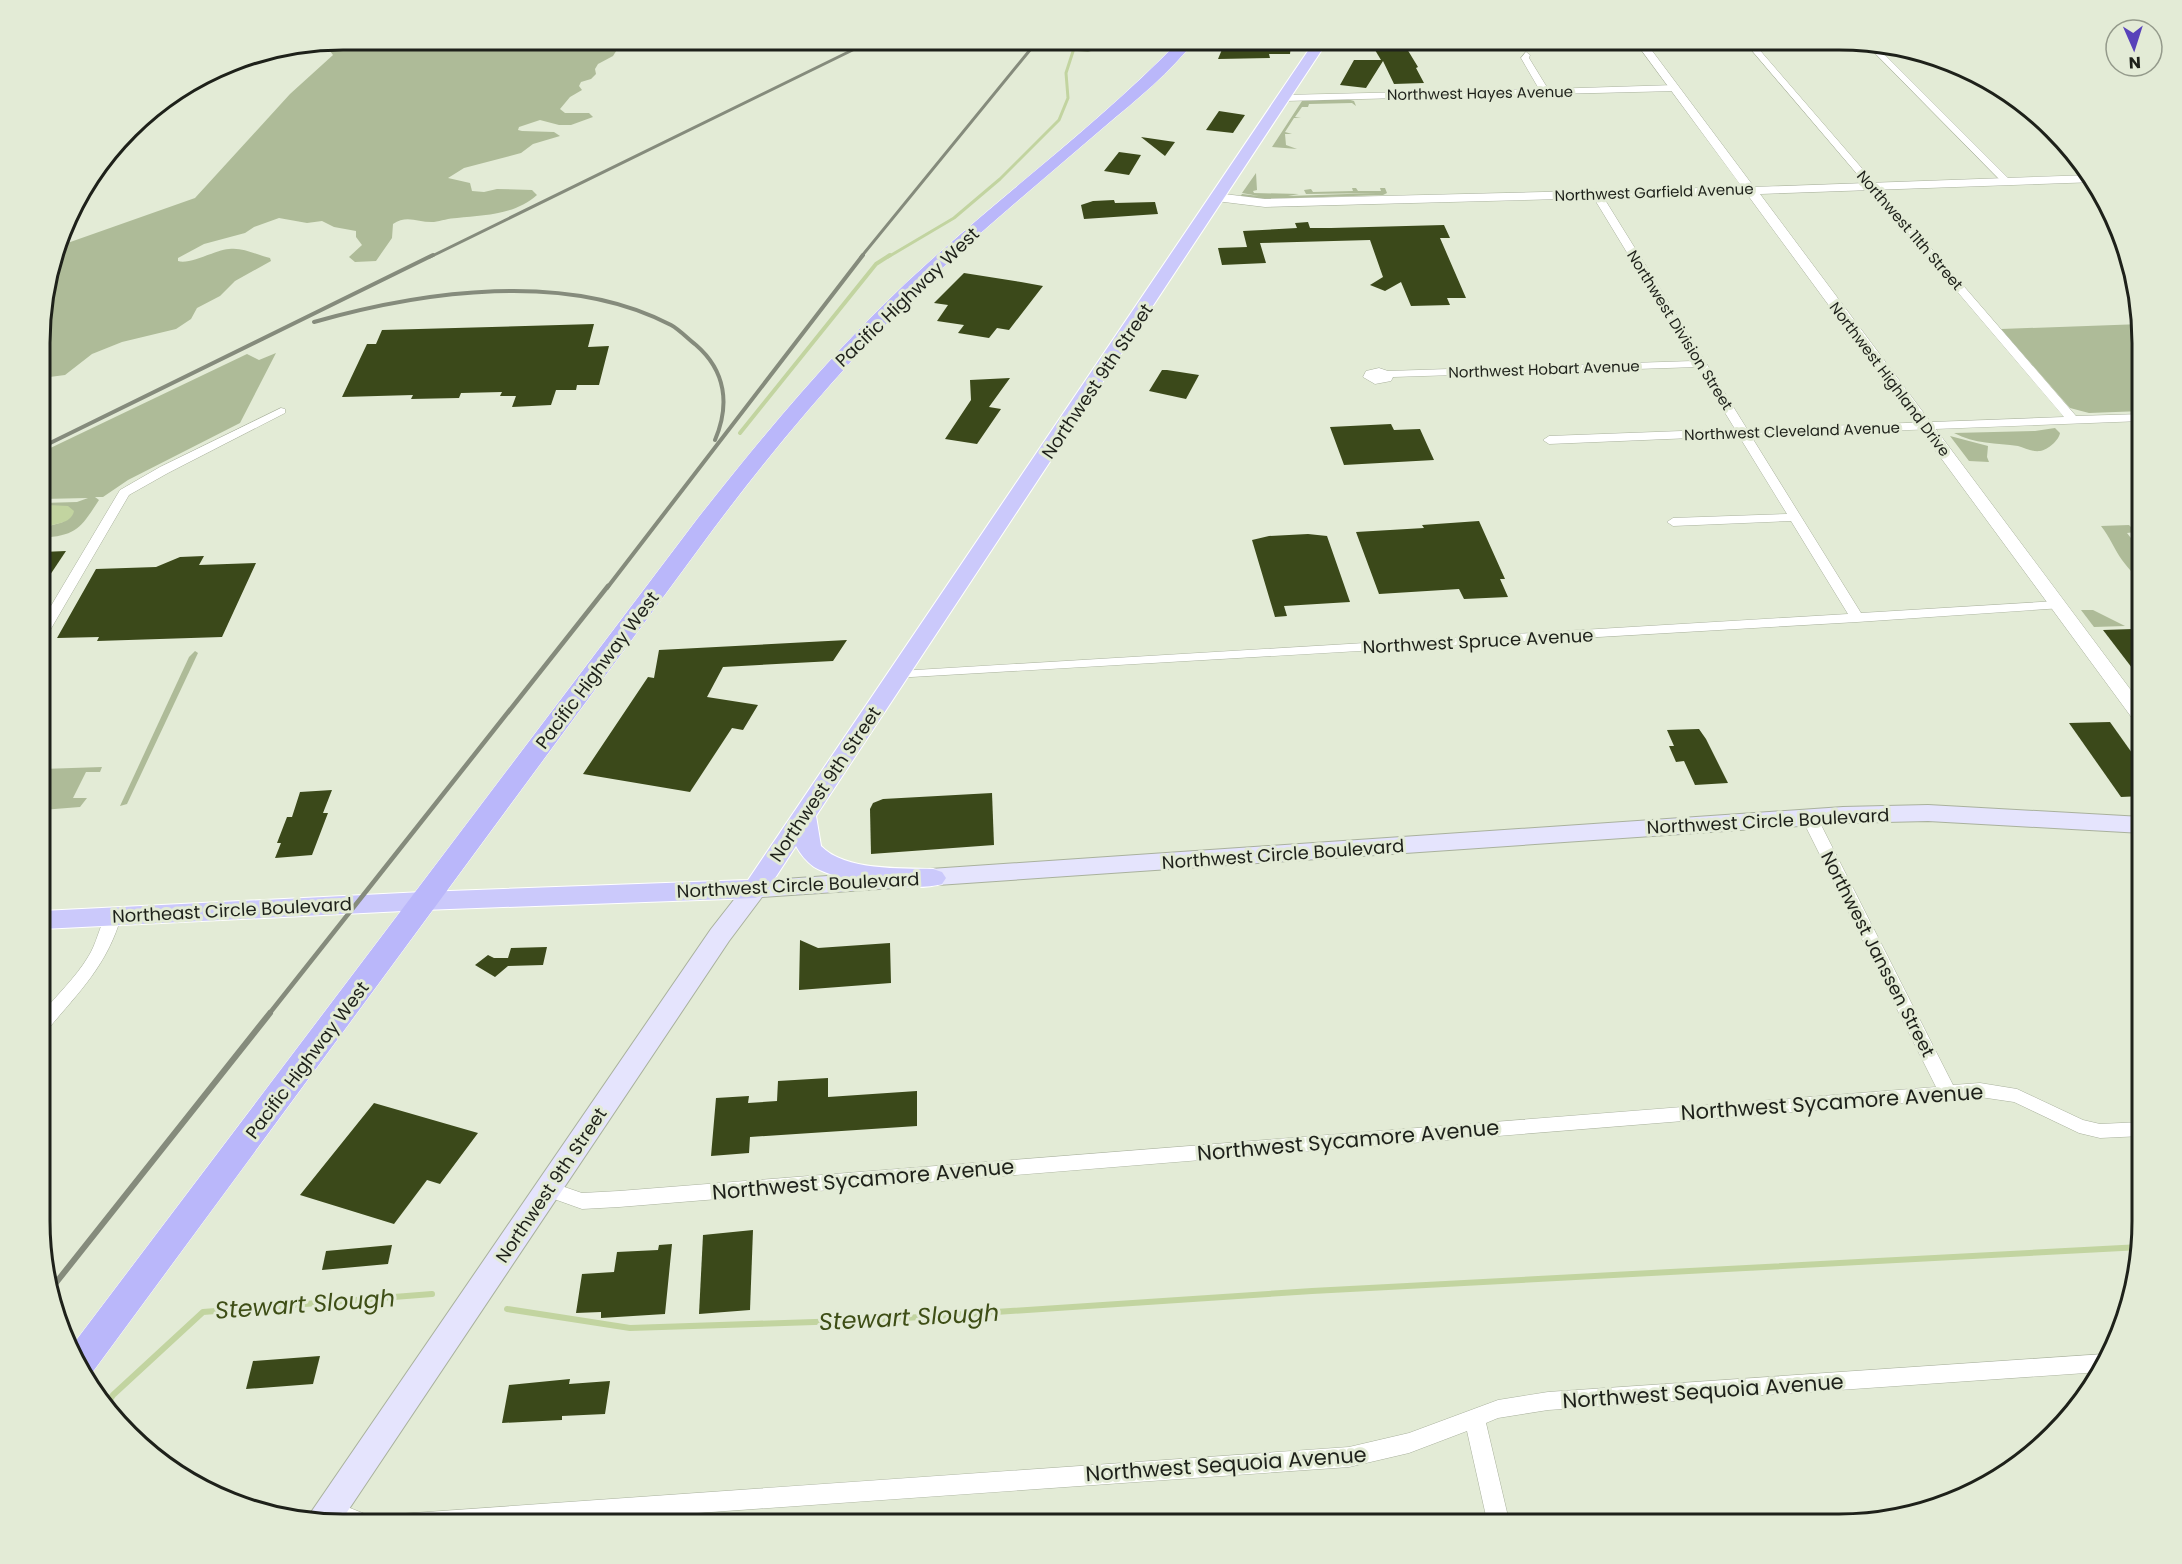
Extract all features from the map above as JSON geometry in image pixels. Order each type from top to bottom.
[{"type":"highway","name":"Pacific Highway West","points":[[83,1357],[721,504],[794,412],[918,282],[1152,78],[1179,50]]},
{"type":"main road","name":"Northwest 9th Street","points":[[327,1514],[720,935],[755,889],[1165,280],[1216,197],[1316,50]]},
{"type":"main road","name":"Northwest Circle Boulevard","points":[[423,901],[755,889],[1809,817],[1928,813],[2133,825]]},
{"type":"main road","points":[[804,816],[807,839],[814,854],[820,859],[860,872],[933,878]]},
{"type":"main road","name":"Northeast Circle Boulevard","points":[[50,920],[423,901]]},
{"type":"street","name":"Northwest Highland Drive","points":[[1646,50],[2133,706]]},
{"type":"street","name":"Northwest 11th Street","points":[[1756,50],[2073,420]]},
{"type":"street","points":[[1877,52],[2006,182]]},
{"type":"street","points":[[1526,56],[1527,63],[1545,92]]},
{"type":"street","name":"Northwest Hayes Avenue","points":[[1284,98],[1675,88]]},
{"type":"street","name":"Northwest Garfield Avenue","points":[[1216,197],[1265,203],[2083,179]]},
{"type":"street","name":"Northwest Division Street","points":[[1597,195],[1857,618]]},
{"type":"street","name":"Northwest Hobart Avenue","points":[[1387,374],[1701,364]]},
{"type":"street","points":[[50,618],[124,493],[164,470],[281,411]]},
{"type":"street","name":"Northwest Cleveland Avenue","points":[[1549,440],[2133,417]]},
{"type":"street","points":[[1673,522],[1795,518]]},
{"type":"street","name":"Northwest Spruce Avenue","points":[[899,675],[2057,605]]},
{"type":"street","name":"Northwest Janssen Street","points":[[1809,817],[1947,1091]]},
{"type":"street","points":[[50,1015],[93,964],[106,940],[112,917]]},
{"type":"street","name":"Northwest Sycamore Avenue","points":[[547,1189],[582,1201],[619,1199],[1947,1091],[1994,1091],[2032,1102],[2079,1126],[2100,1131],[2133,1129]]},
{"type":"street","name":"Northwest Sequoia Avenue","points":[[546,1514],[1349,1457],[1409,1443],[1498,1409],[1548,1401],[2095,1364]]},
{"type":"street","points":[[1474,1418],[1496,1514]]},
{"type":"shaded area","points":[[324,50],[617,50],[613,56],[598,64],[595,69],[596,74],[591,79],[581,82],[579,86],[582,90],[570,97],[560,109],[565,113],[589,113],[593,117],[571,125],[559,125],[540,120],[519,127],[518,130],[522,131],[554,132],[560,136],[533,144],[521,153],[464,168],[448,178],[470,183],[472,191],[532,190],[537,195],[528,202],[519,207],[488,215],[434,222],[408,219],[398,221],[393,224],[392,238],[376,261],[355,262],[349,257],[362,245],[356,237],[356,231],[334,227],[322,221],[307,223],[279,218],[254,227],[245,233],[204,244],[178,258],[178,261],[189,261],[223,250],[234,249],[270,258],[271,261],[235,281],[220,296],[197,308],[191,319],[176,329],[122,342],[92,354],[65,375],[50,377],[52,304],[59,267],[67,243],[195,198],[290,94],[333,55],[330,51]]},
{"type":"shaded area","points":[[1067,50],[1091,50],[1088,52]]},
{"type":"shaded area","points":[[1347,99],[1354,101],[1356,106],[1352,103],[1309,104],[1308,107],[1302,107],[1295,117],[1301,118],[1294,118],[1285,132],[1292,134],[1285,134],[1286,145],[1297,149],[1272,147],[1302,101]]},
{"type":"shaded area","points":[[1256,173],[1257,190],[1253,191],[1254,193],[1299,194],[1288,196],[1377,193],[1306,194],[1304,190],[1311,189],[1313,192],[1353,191],[1352,188],[1356,188],[1358,191],[1381,191],[1380,188],[1385,188],[1387,193],[1383,195],[1259,199],[1240,197],[1242,194],[1259,196],[1242,193]]},
{"type":"shaded area","points":[[2132,324],[2133,411],[2089,413],[2070,408],[2001,329]]},
{"type":"shaded area","points":[[276,353],[240,423],[128,480],[103,497],[95,497],[99,500],[82,524],[63,535],[50,537],[50,526],[63,522],[68,506],[50,507],[50,503],[77,502],[88,498],[50,499],[50,448],[247,354],[259,360]]},
{"type":"shaded area","points":[[2055,428],[2060,433],[2058,439],[2046,449],[2037,451],[1978,441],[1954,433],[2035,431]]},
{"type":"shaded area","points":[[1950,436],[1988,446],[1989,462],[1969,461]]},
{"type":"shaded area","points":[[50,505],[68,506],[74,511],[72,516],[50,526]]},
{"type":"shaded area","points":[[2129,525],[2133,529],[2133,532],[2127,533],[2133,541],[2133,574],[2122,560],[2101,526]]},
{"type":"shaded area","points":[[2081,610],[2093,610],[2125,626],[2094,627]]},
{"type":"shaded area","points":[[195,651],[198,653],[127,804],[120,806],[189,657]]},
{"type":"shaded area","points":[[102,767],[100,772],[86,772],[73,798],[87,798],[80,807],[50,809],[50,769]]},
{"type":"building","points":[[1222,50],[1290,50],[1290,54],[1269,54],[1270,58],[1218,59]]},
{"type":"building","points":[[1375,50],[1408,50],[1424,83],[1394,84],[1383,61],[1366,88],[1340,85],[1354,60],[1381,60]]},
{"type":"building","points":[[1219,111],[1245,115],[1233,133],[1206,130]]},
{"type":"building","points":[[1141,137],[1175,142],[1165,156]]},
{"type":"building","points":[[1119,152],[1141,155],[1129,175],[1104,171]]},
{"type":"building","points":[[1114,200],[1115,203],[1155,202],[1158,214],[1084,219],[1081,205],[1093,201]]},
{"type":"building","points":[[1308,222],[1310,228],[1444,225],[1450,238],[1440,238],[1466,298],[1447,298],[1450,305],[1411,306],[1401,282],[1385,291],[1370,285],[1383,277],[1370,240],[1260,243],[1266,263],[1222,265],[1218,248],[1247,247],[1243,231],[1297,228],[1295,223]]},
{"type":"building","points":[[964,273],[1043,286],[1009,330],[997,328],[989,338],[958,333],[964,325],[937,321],[948,305],[934,303]]},
{"type":"building","points":[[594,324],[588,347],[609,346],[599,385],[577,385],[576,390],[556,390],[551,405],[512,407],[516,396],[500,396],[502,392],[461,393],[459,398],[411,399],[413,395],[342,397],[367,344],[376,344],[382,330]]},
{"type":"building","points":[[1162,370],[1199,375],[1186,399],[1149,391]]},
{"type":"building","points":[[1010,378],[989,407],[1001,409],[977,444],[945,439],[971,400],[970,380]]},
{"type":"building","points":[[1391,424],[1394,430],[1420,429],[1434,460],[1344,465],[1330,427]]},
{"type":"building","points":[[1479,521],[1505,579],[1500,579],[1508,597],[1464,599],[1459,589],[1379,594],[1356,532],[1424,528],[1422,525]]},
{"type":"building","points":[[1308,534],[1327,536],[1350,602],[1284,606],[1287,616],[1275,617],[1252,540],[1269,536]]},
{"type":"building","points":[[66,551],[50,575],[50,552]]},
{"type":"building","points":[[204,556],[199,565],[256,563],[222,637],[97,641],[99,637],[57,638],[96,569],[156,567],[180,557]]},
{"type":"building","points":[[2133,629],[2133,669],[2103,630]]},
{"type":"building","points":[[847,640],[833,661],[723,667],[707,697],[758,705],[743,730],[732,728],[690,792],[583,774],[648,677],[654,678],[659,650]]},
{"type":"building","points":[[2110,722],[2133,754],[2133,796],[2121,797],[2069,723]]},
{"type":"building","points":[[1699,729],[1728,783],[1695,785],[1684,761],[1676,762],[1669,746],[1674,746],[1667,730]]},
{"type":"building","points":[[332,790],[323,813],[328,813],[312,855],[275,858],[281,843],[277,843],[287,817],[292,817],[300,792]]},
{"type":"building","points":[[992,793],[994,845],[871,854],[870,809],[873,803],[883,799]]},
{"type":"building","points":[[800,940],[818,948],[890,943],[891,983],[799,990]]},
{"type":"building","points":[[547,947],[543,965],[508,966],[495,977],[475,965],[488,955],[494,958],[508,958],[511,948]]},
{"type":"building","points":[[828,1078],[828,1097],[917,1091],[917,1126],[750,1137],[749,1153],[711,1156],[716,1098],[749,1096],[748,1103],[777,1101],[778,1081]]},
{"type":"building","points":[[374,1103],[478,1133],[440,1184],[427,1180],[394,1224],[300,1195]]},
{"type":"building","points":[[753,1230],[750,1310],[699,1314],[703,1235]]},
{"type":"building","points":[[672,1244],[665,1314],[601,1318],[601,1312],[576,1313],[582,1274],[614,1272],[617,1252],[658,1250],[659,1245]]},
{"type":"building","points":[[392,1245],[388,1264],[322,1270],[326,1251]]},
{"type":"building","points":[[320,1356],[313,1384],[246,1389],[253,1361]]},
{"type":"building","points":[[570,1379],[569,1384],[610,1381],[605,1414],[562,1416],[562,1420],[502,1423],[509,1385]]},
{"type":"waterway","points":[[888,257],[954,218],[1000,179],[1059,120],[1068,98],[1066,73],[1073,50]]},
{"type":"waterway","points":[[740,433],[876,264],[890,255]]},
{"type":"waterway","points":[[507,1309],[630,1328],[875,1320],[1312,1291],[2131,1248]]},
{"type":"waterway","name":"Stewart Slough","points":[[110,1400],[203,1312],[432,1294]]},
{"type":"railway","points":[[430,257],[853,50]]},
{"type":"railway","points":[[861,257],[1030,50]]},
{"type":"railway","points":[[50,443],[433,255]]},
{"type":"railway","points":[[607,588],[863,255]]},
{"type":"railway","points":[[314,322],[401,302],[494,291],[541,292],[587,297],[630,308],[674,327],[696,345],[714,366],[719,377],[723,401],[723,414],[715,440]]},
{"type":"railway","points":[[269,1014],[608,586]]},
{"type":"railway","points":[[56,1283],[270,1013]]}]
